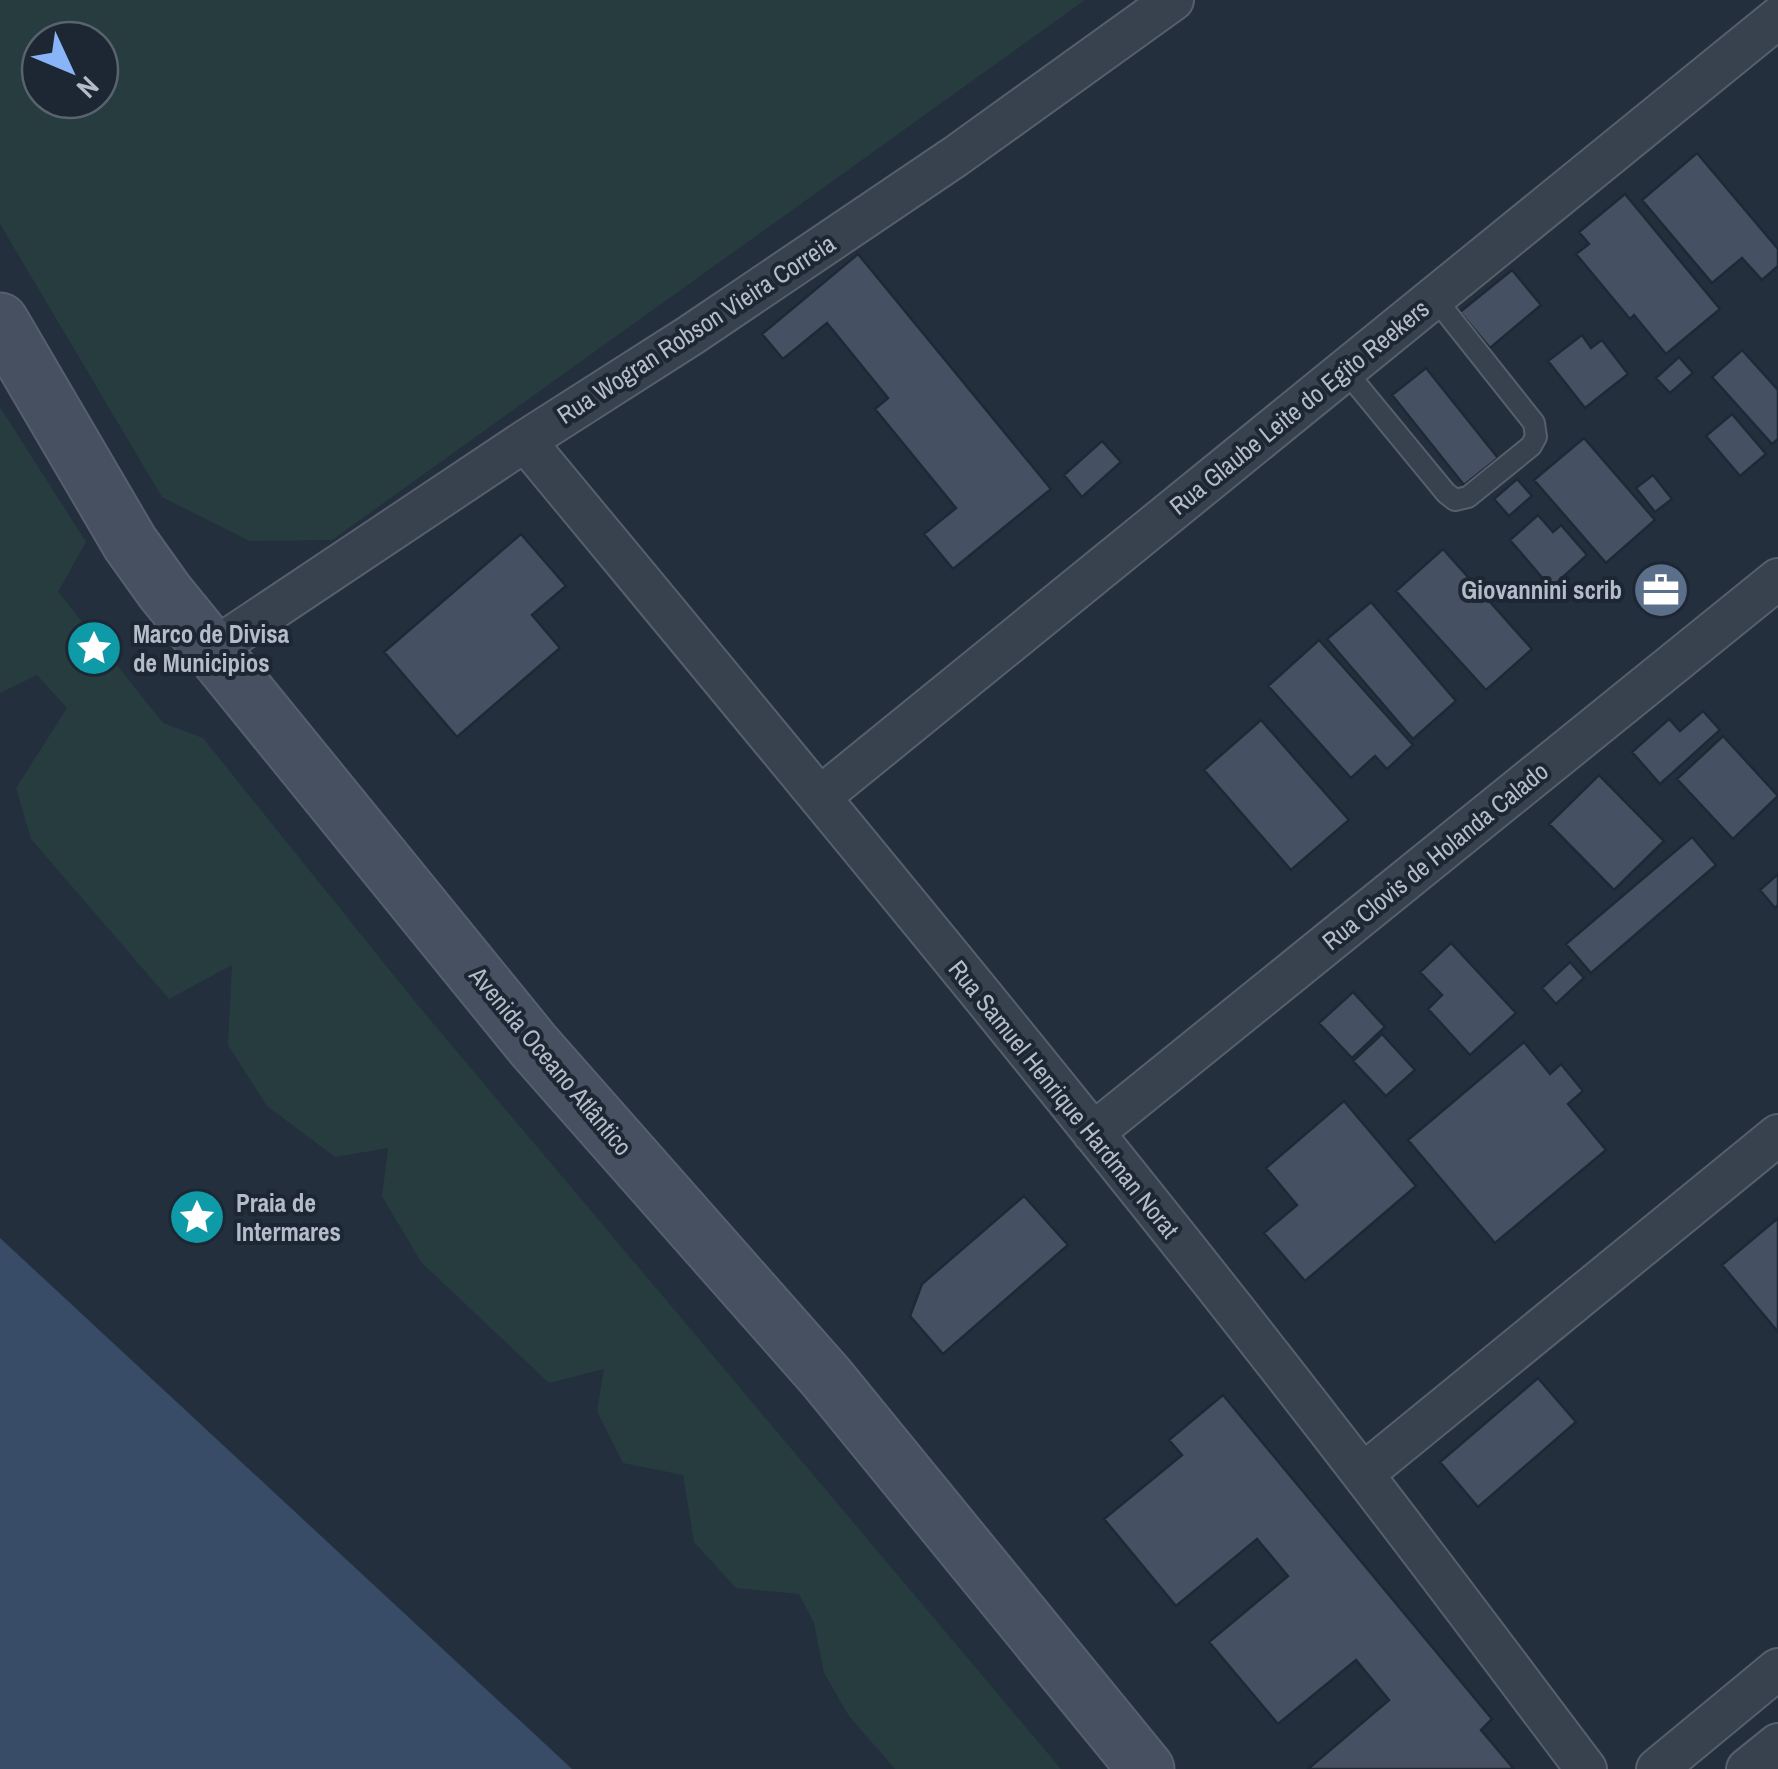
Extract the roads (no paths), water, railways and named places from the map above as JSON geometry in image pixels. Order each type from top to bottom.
[{"type":"main road","name":"Avenida Oceano Atlântico","points":[[0,321],[130,542],[212,650],[534,1046],[826,1378],[1146,1769]]},
{"type":"street","name":"Rua Wogran Robson Vieira Correia","points":[[212,650],[956,156],[1174,0]]},
{"type":"street","name":"Rua Glaube Leite do Egito Reekers","points":[[820,798],[1778,18]]},
{"type":"street","name":"Rua Samuel Henrique Hardman Norat","points":[[524,442],[1092,1133],[1363,1474],[1586,1769]]},
{"type":"street","name":"Rua Clovis de Holanda Calado","points":[[1092,1133],[1778,579]]},
{"type":"street","points":[[1363,1474],[1778,1136]]},
{"type":"street","points":[[1657,1769],[1778,1669]]},
{"type":"street","points":[[1747,1769],[1778,1744]]},
{"type":"lane","points":[[1344,369],[1446,493],[1455,500],[1468,498],[1531,446],[1536,437],[1534,422],[1434,297]]},
{"type":"water","points":[[0,1238],[572,1769],[0,1769]]},
{"type":"place","name":"Giovannini scrib","points":[[1661,590]]},
{"type":"place","name":"Marco de Divisa de Municipios","points":[[94,648]]},
{"type":"place","name":"Praia de Intermares","points":[[197,1217]]}]
